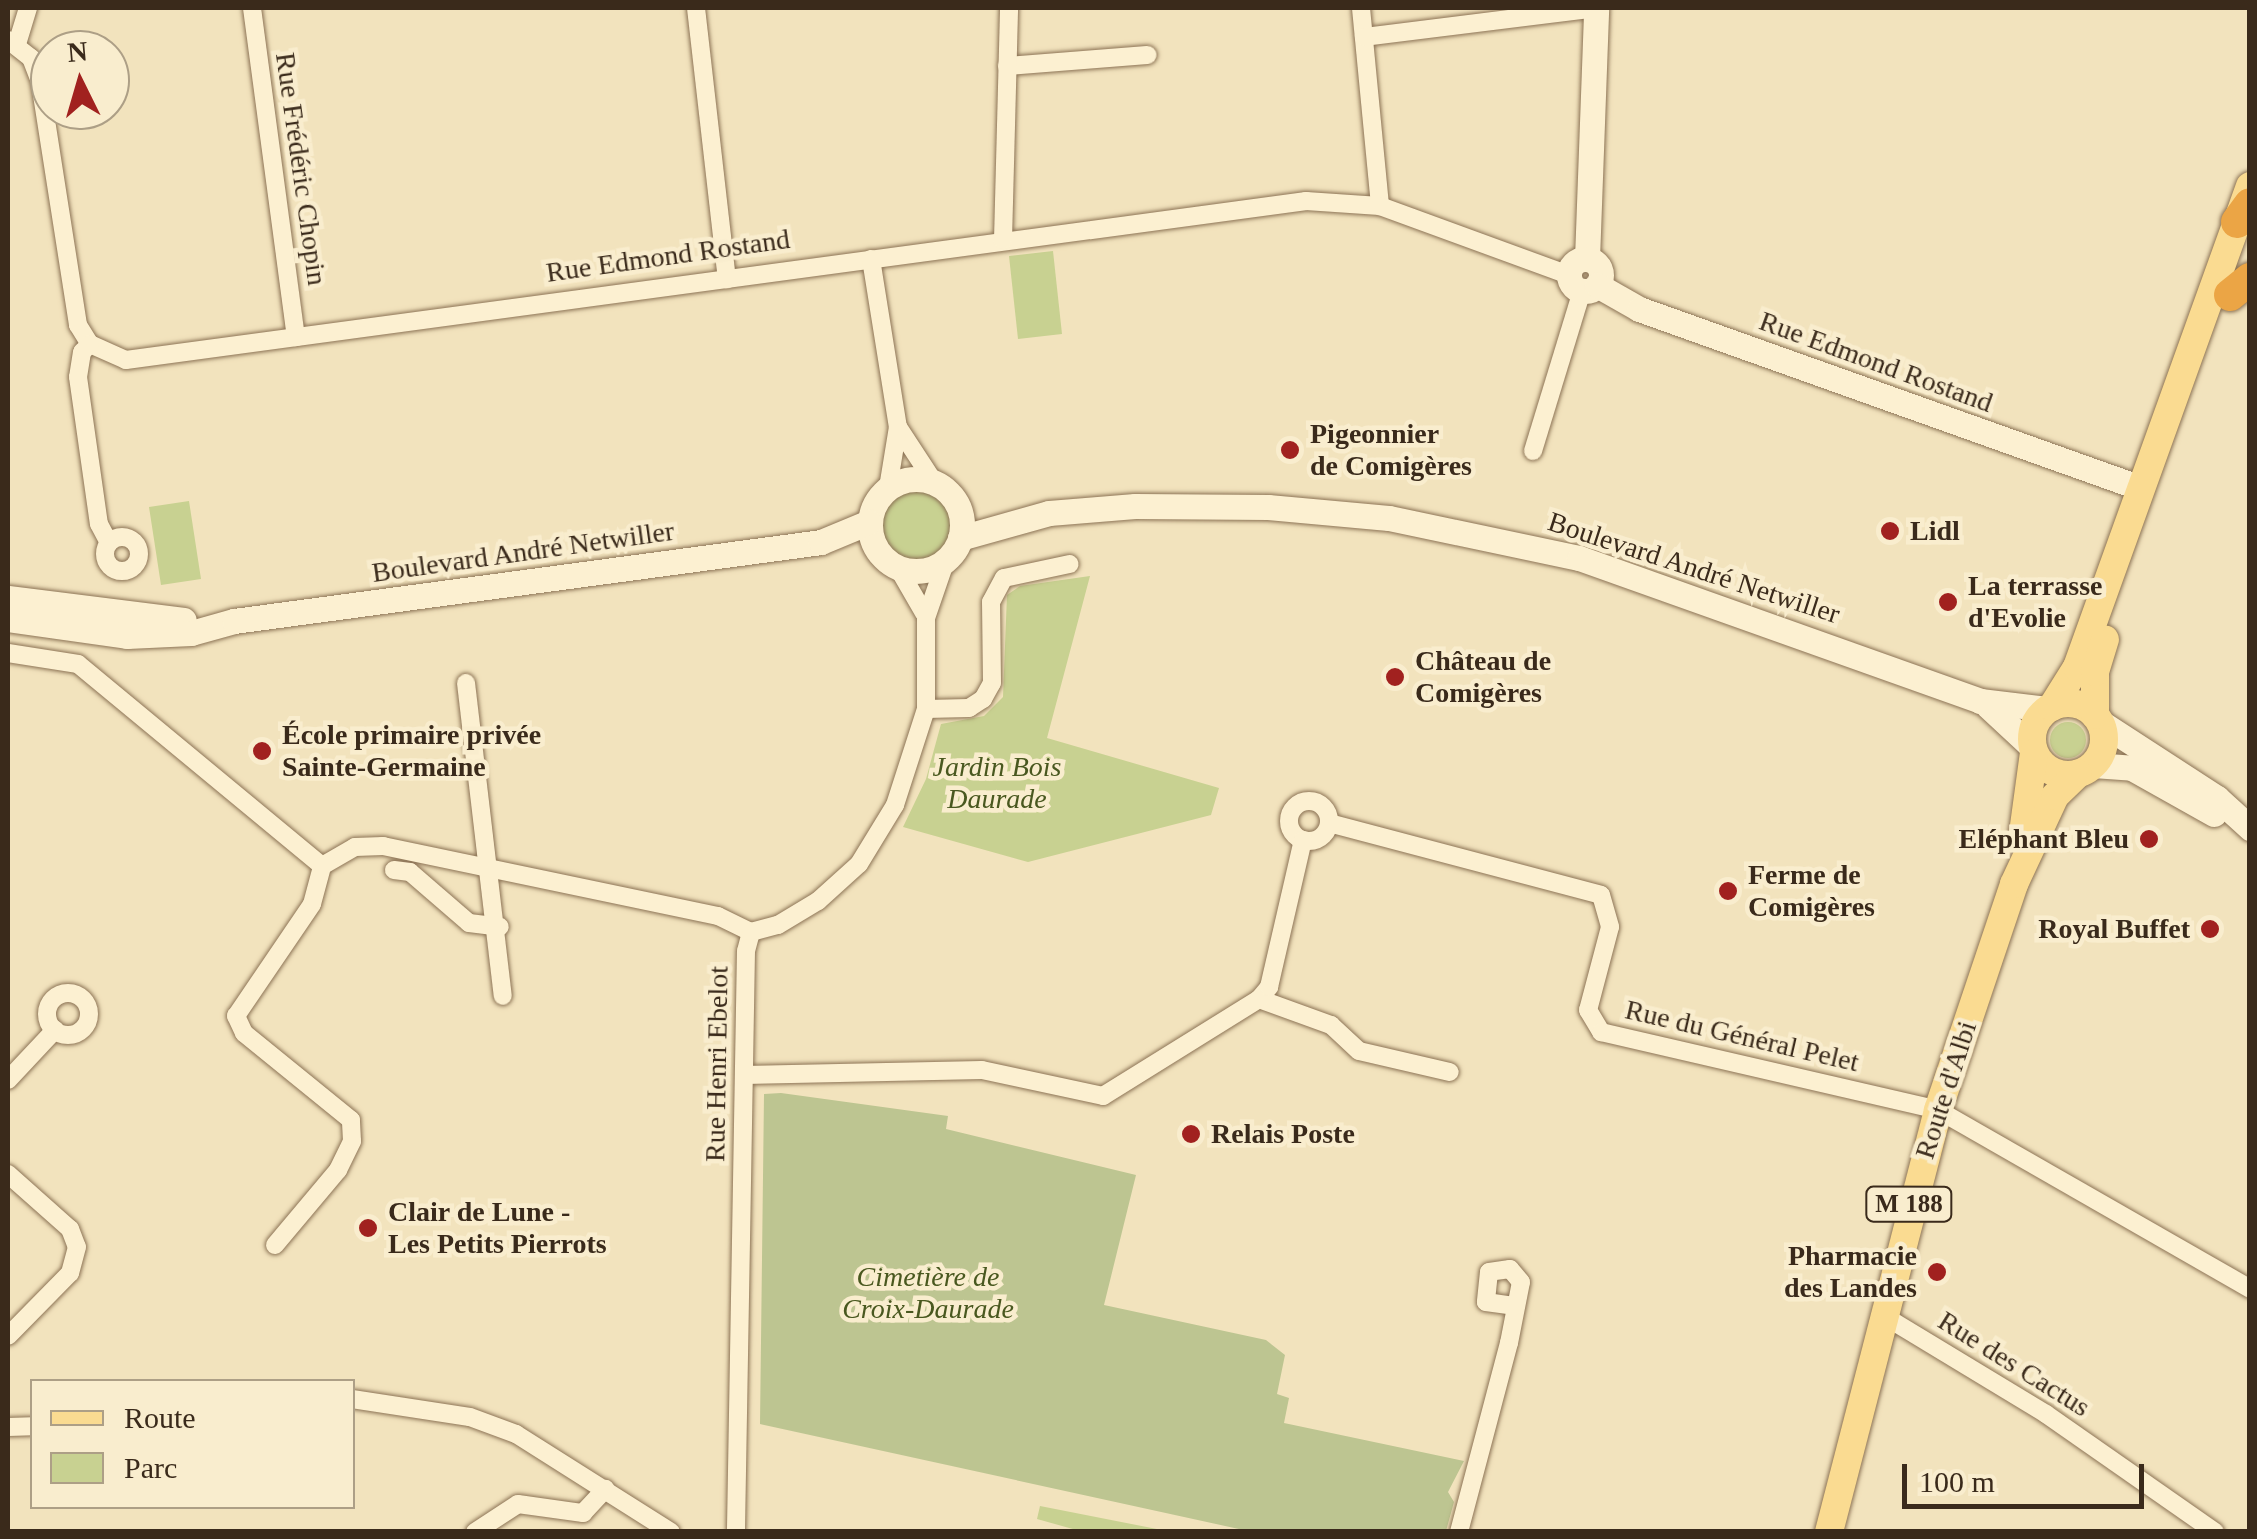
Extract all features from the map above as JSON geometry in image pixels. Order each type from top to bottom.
[{"type":"main road","points":[[1584,277],[1596,8]]},
{"type":"main road","points":[[2250,186],[2193,357],[2138,487],[2077,668],[2034,726],[2033,750],[2047,769],[2132,768],[2250,830]]},
{"type":"main road","points":[[2193,357],[2240,287],[2250,258]]},
{"type":"main road","name":"Rue Edmond Rostand","points":[[1584,277],[1640,309],[2138,487]]},
{"type":"main road","points":[[2085,770],[2103,748],[2095,672],[2164,460],[2174,409]]},
{"type":"main road","points":[[910,478],[934,482],[960,510],[953,549],[922,571],[888,560],[869,522],[888,488],[910,478]]},
{"type":"main road","name":"Boulevard André Netwiller","points":[[960,510],[1024,518],[1096,508],[1236,506],[1389,518],[1477,534],[1636,575],[1980,701],[2049,708]]},
{"type":"main road","name":"Boulevard André Netwiller","points":[[953,549],[1024,518]]},
{"type":"main road","name":"Boulevard André Netwiller","points":[[8,619],[152,637],[234,621],[821,542],[869,522]]},
{"type":"main road","name":"Boulevard André Netwiller","points":[[821,542],[888,560]]},
{"type":"main road","name":"Boulevard André Netwiller","points":[[8,598],[158,620],[234,621]]},
{"type":"main road","name":"Boulevard André Netwiller","points":[[1980,701],[2033,750]]},
{"type":"main road","points":[[2049,708],[2072,703],[2217,798],[2250,830]]},
{"type":"main road","name":"Route d'Albi","points":[[2014,884],[2033,750]]},
{"type":"main road","name":"Route d'Albi","points":[[1829,1532],[1881,1314],[1938,1110],[2014,884],[2055,796],[2085,770]]},
{"type":"street","points":[[28,8],[12,42],[40,82],[74,305],[90,344],[82,352],[78,377],[99,524],[109,543]]},
{"type":"street","name":"Rue Frédéric Chopin","points":[[252,8],[296,337]]},
{"type":"street","points":[[696,8],[727,279]]},
{"type":"street","points":[[1003,240],[1009,8]]},
{"type":"street","points":[[1361,8],[1380,206]]},
{"type":"street","points":[[1364,36],[1596,8]]},
{"type":"street","points":[[1007,66],[1148,55]]},
{"type":"street","name":"Rue Edmond Rostand","points":[[90,344],[126,360],[1306,200],[1380,206],[1584,277]]},
{"type":"street","points":[[871,259],[898,427],[888,488]]},
{"type":"street","points":[[1533,451],[1584,277]]},
{"type":"street","points":[[898,427],[934,482]]},
{"type":"street","name":"Rue Henri Ebelot","points":[[734,1531],[744,964],[751,932],[818,901],[859,864],[895,805],[926,709],[926,618],[953,549]]},
{"type":"street","name":"Rue Henri Ebelot","points":[[888,560],[926,618]]},
{"type":"street","points":[[926,709],[969,708],[983,699],[992,684],[991,602],[1004,578],[1070,564]]},
{"type":"street","points":[[50,659],[57,626]]},
{"type":"street","points":[[78,664],[85,630]]},
{"type":"street","points":[[8,653],[78,664],[322,866]]},
{"type":"street","points":[[466,683],[500,927],[504,996]]},
{"type":"street","points":[[1319,803],[1329,822],[1320,837],[1303,840],[1290,823],[1296,806],[1319,803]]},
{"type":"street","name":"Rue du Général Pelet","points":[[1329,822],[1601,895],[1611,913],[1610,927],[1588,1010],[1601,1032],[1938,1110]]},
{"type":"street","points":[[744,1074],[982,1070],[1103,1096],[1260,999],[1269,987],[1303,840]]},
{"type":"street","points":[[322,866],[367,845],[725,918],[751,932]]},
{"type":"street","points":[[275,1245],[338,1170],[352,1141],[351,1120],[244,1033],[236,1016],[312,904],[322,866]]},
{"type":"street","points":[[394,870],[410,872],[469,923],[500,927]]},
{"type":"street","points":[[1260,999],[1331,1025],[1360,1052],[1450,1072]]},
{"type":"street","points":[[8,1080],[55,1030]]},
{"type":"street","points":[[1938,1110],[2250,1289]]},
{"type":"street","points":[[8,1174],[70,1229],[77,1247],[70,1273],[8,1336]]},
{"type":"street","points":[[1459,1532],[1516,1306],[1521,1282],[1510,1269],[1489,1272],[1486,1302],[1516,1306]]},
{"type":"street","name":"Rue des Cactus","points":[[1881,1314],[2046,1414],[2215,1532]]},
{"type":"street","points":[[355,1399],[470,1417],[516,1434],[671,1532]]},
{"type":"street","points":[[476,1532],[518,1504],[584,1512],[605,1489]]},
{"type":"green space","points":[[1053,251],[1062,334],[1018,339],[1009,256]]},
{"type":"green space","points":[[915,488],[942,499],[953,526],[942,553],[915,564],[888,553],[877,526],[888,499]]},
{"type":"green space","points":[[189,501],[201,579],[161,585],[149,507]]},
{"type":"green space","name":"Jardin Bois Daurade","points":[[1090,576],[1047,738],[1219,788],[1211,815],[1028,862],[903,827],[926,779],[941,724],[984,716],[1003,697],[1007,595],[1020,586]]},
{"type":"green space","points":[[2068,722],[2081,727],[2086,740],[2081,753],[2068,758],[2055,753],[2050,740],[2055,727]]},
{"type":"green space","name":"Cimetière de Croix-Daurade","points":[[781,1093],[948,1116],[946,1129],[1136,1175],[1104,1305],[1266,1340],[1285,1355],[1277,1394],[1289,1398],[1284,1423],[1464,1461],[1448,1492],[1454,1502],[1446,1531],[1248,1531],[760,1424],[764,1094]]},
{"type":"green space","points":[[1040,1506],[1167,1531],[1080,1531],[1037,1519]]},
{"type":"place","name":"Pigeonnier de Comigères","points":[[1290,450]]},
{"type":"place","name":"Lidl","points":[[1890,531]]},
{"type":"place","name":"La terrasse d'Evolie","points":[[1948,602]]},
{"type":"place","name":"Château de Comigères","points":[[1395,677]]},
{"type":"place","name":"École primaire privée Sainte-Germaine","points":[[262,751]]},
{"type":"place","name":"Eléphant Bleu","points":[[2149,839]]},
{"type":"place","name":"Ferme de Comigères","points":[[1728,891]]},
{"type":"place","name":"Royal Buffet","points":[[2210,929]]},
{"type":"place","name":"Relais Poste","points":[[1191,1134]]},
{"type":"place","name":"Clair de Lune - Les Petits Pierrots","points":[[368,1228]]},
{"type":"place","name":"Pharmacie des Landes","points":[[1937,1272]]}]
